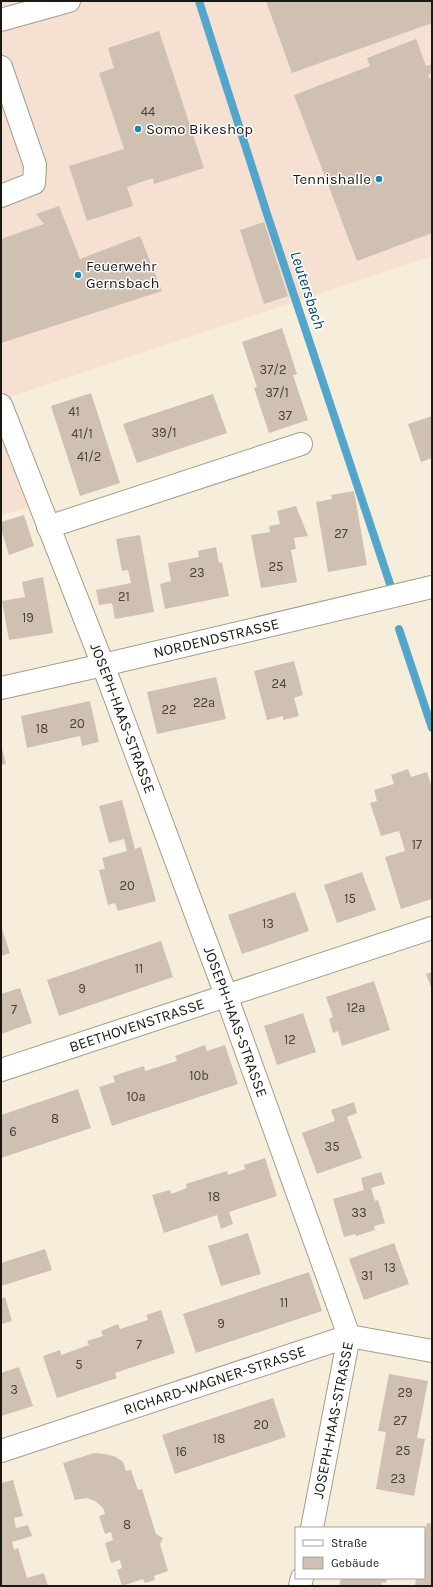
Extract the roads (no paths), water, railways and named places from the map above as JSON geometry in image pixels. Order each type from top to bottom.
[{"type":"street","points":[[1,20],[69,1]]},
{"type":"street","points":[[1,67],[35,165],[34,183],[1,196]]},
{"type":"street","name":"JOSEPH-HAAS-STRASSE","points":[[1,405],[103,666],[226,995],[349,1336],[312,1527]]},
{"type":"street","points":[[48,526],[301,444]]},
{"type":"street","name":"NORDENDSTRASSE","points":[[1,688],[103,666],[432,587]]},
{"type":"street","name":"BEETHOVENSTRASSE","points":[[1,1070],[432,928]]},
{"type":"street","name":"RICHARD-WAGNER-STRASSE","points":[[1,1451],[349,1336],[432,1351]]},
{"type":"waterway","name":"Leutersbach","points":[[199,1],[268,217],[391,587]]},
{"type":"waterway","name":"Leutersbach","points":[[399,629],[432,728]]},
{"type":"place","name":"Somo Bikeshop","points":[[138,129]]},
{"type":"place","name":"Tennishalle","points":[[379,179]]},
{"type":"place","name":"Feuerwehr Gernsbach","points":[[78,275]]}]
